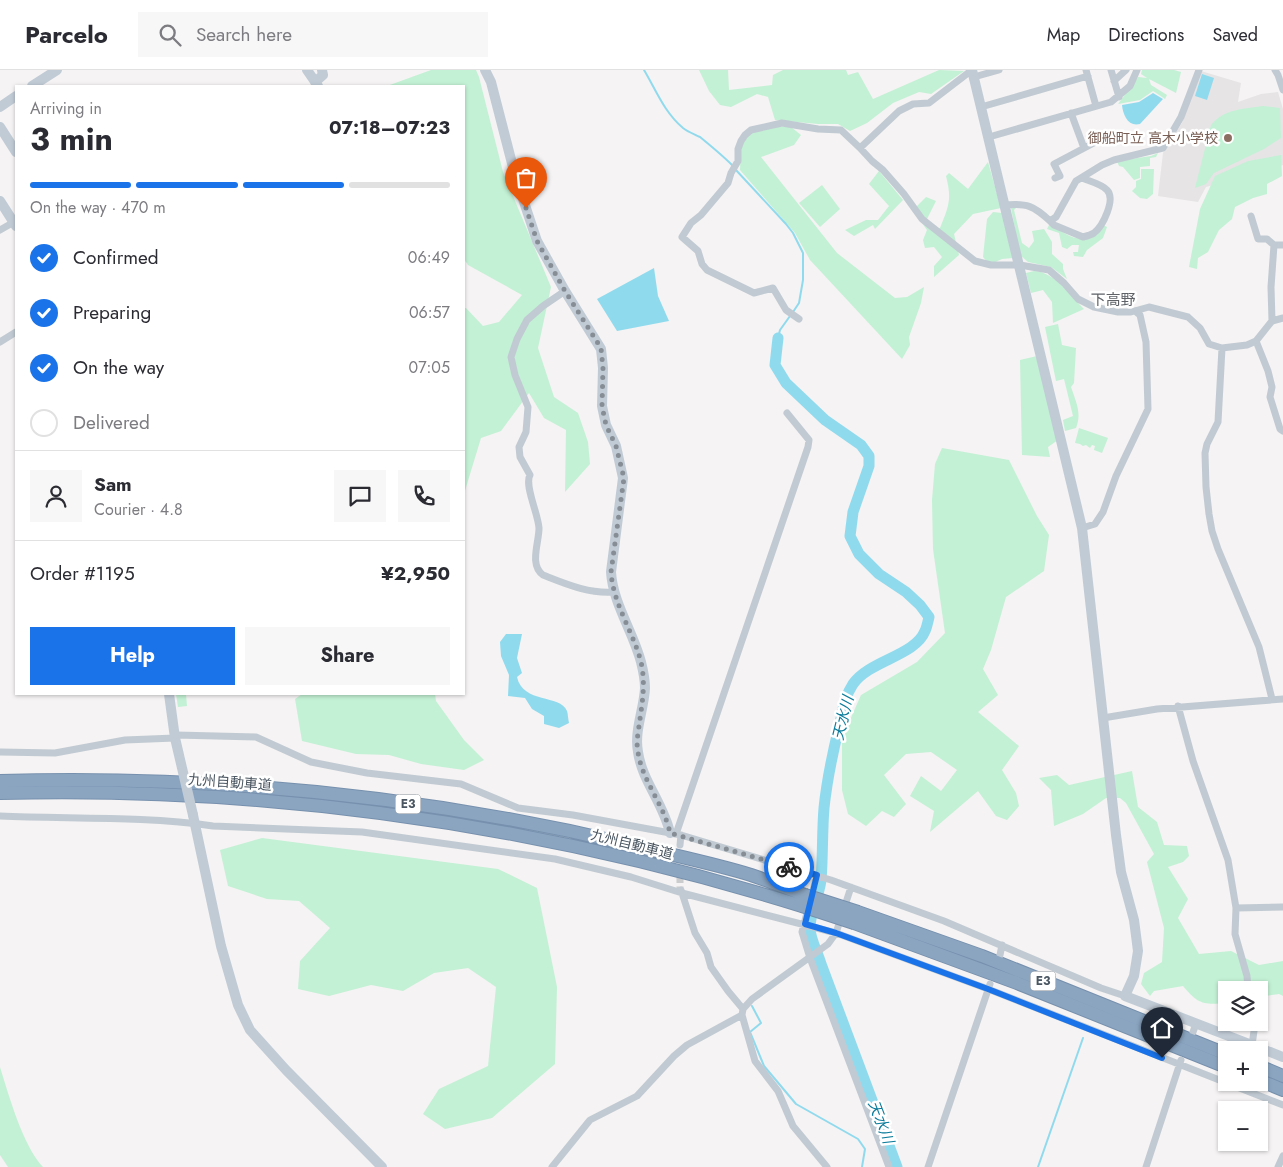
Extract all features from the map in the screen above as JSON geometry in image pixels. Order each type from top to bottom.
[{"type":"highway","name":"九州自動車道","points":[[0,781],[77,779],[161,781],[312,792],[429,806],[589,835],[750,875],[804,900],[856,918],[982,956],[1218,1051]]},
{"type":"highway","name":"九州自動車道","points":[[0,793],[78,791],[160,793],[290,802],[428,819],[596,850],[747,889],[804,900]]},
{"type":"highway","name":"九州自動車道","points":[[856,918],[1218,1064]]},
{"type":"highway","points":[[1268,1070],[1283,1076]]},
{"type":"highway","points":[[1268,1084],[1283,1090]]},
{"type":"street","points":[[34,85],[57,70]]},
{"type":"street","points":[[307,70],[316,84],[324,74],[322,70]]},
{"type":"street","points":[[485,70],[491,82],[515,175],[537,241],[565,291],[601,348],[603,368],[602,406],[606,425],[616,446],[622,467],[623,488],[611,572],[614,592],[640,660],[645,687],[638,751],[647,780],[680,845]]},
{"type":"street","points":[[860,148],[899,111],[913,104],[929,104],[973,72],[999,70]]},
{"type":"street","points":[[1111,70],[1119,96]]},
{"type":"street","points":[[1114,81],[1126,70]]},
{"type":"street","points":[[989,136],[1111,102],[1130,86],[1137,70]]},
{"type":"street","points":[[1050,221],[1056,217],[1076,181],[1114,160],[1163,148],[1181,117],[1200,70]]},
{"type":"street","points":[[1275,70],[1283,90]]},
{"type":"street","points":[[973,72],[1082,528],[1121,872],[1134,920],[1138,951],[1134,976],[1125,996]]},
{"type":"street","points":[[982,107],[1087,73],[1096,106]]},
{"type":"street","points":[[0,107],[15,97]]},
{"type":"street","points":[[1071,113],[1084,148]]},
{"type":"street","points":[[799,319],[786,310],[773,288],[754,293],[707,270],[702,264],[698,251],[682,237],[691,223],[701,215],[728,183],[738,161],[738,149],[745,135],[751,130],[782,123],[818,129],[841,130],[883,170],[922,218],[969,257],[975,261],[991,265],[1020,264],[1049,270],[1078,299],[1089,306],[1118,312],[1136,311],[1149,307],[1188,317],[1200,328],[1209,344],[1222,348],[1247,345],[1256,341],[1272,321],[1283,318]]},
{"type":"street","points":[[0,127],[15,150]]},
{"type":"street","points":[[1055,178],[1060,176],[1054,164],[1107,136]]},
{"type":"street","points":[[1005,205],[1018,204],[1035,208],[1054,225],[1083,237],[1096,232],[1108,209],[1110,196],[1108,190],[1104,187],[1082,178]]},
{"type":"street","points":[[0,201],[15,224],[0,230]]},
{"type":"street","points":[[1251,216],[1258,239],[1267,240],[1274,245],[1283,245]]},
{"type":"street","points":[[1272,321],[1271,287],[1274,245]]},
{"type":"street","points":[[565,291],[542,306],[527,320],[517,339],[511,357],[515,375],[528,407],[526,432],[519,447],[520,457],[530,475],[527,484],[538,522],[535,562],[538,572],[543,575],[584,590],[603,593],[614,592]]},
{"type":"street","points":[[1082,528],[1095,524],[1102,512],[1116,476],[1148,409],[1146,342],[1140,315],[1136,311]]},
{"type":"street","points":[[0,342],[15,333]]},
{"type":"street","points":[[1256,341],[1268,371],[1272,387],[1270,397],[1280,429],[1283,431]]},
{"type":"street","points":[[1222,348],[1218,422],[1207,444],[1205,453],[1209,514],[1218,549],[1259,647],[1272,699]]},
{"type":"street","points":[[676,834],[808,447],[809,440],[786,413]]},
{"type":"street","points":[[169,695],[194,819],[224,954],[238,1005],[250,1030],[286,1070],[382,1167]]},
{"type":"street","points":[[1103,718],[1178,706],[1283,699]]},
{"type":"street","points":[[1178,706],[1193,762],[1228,860],[1236,908],[1235,934],[1247,981]]},
{"type":"street","points":[[0,752],[55,753],[125,740],[176,736],[256,737],[311,762],[367,773],[460,784],[518,808],[573,815],[676,834],[817,875],[944,921],[1101,988],[1125,996],[1194,1028],[1238,1041]]},
{"type":"street","points":[[0,816],[194,819],[213,826],[362,832],[555,859],[631,877],[836,933],[989,986],[1283,1105]]},
{"type":"street","points":[[817,875],[802,932],[810,958],[889,1167]]},
{"type":"street","points":[[552,1167],[590,1120],[637,1096],[674,1056],[688,1045],[743,1012],[752,999],[828,944],[836,933],[851,887]]},
{"type":"street","points":[[681,891],[695,933],[707,953],[711,967],[743,1012],[755,1061],[778,1091],[793,1126],[827,1167]]},
{"type":"street","points":[[1236,908],[1283,906]]},
{"type":"street","points":[[1000,955],[1002,945]]},
{"type":"street","points":[[928,1167],[989,986]]},
{"type":"street","points":[[1268,1051],[1283,1057]]},
{"type":"street","points":[[1146,1167],[1180,1062]]},
{"type":"street","points":[[1278,1167],[1283,1156]]},
{"type":"shaded area","name":"御船町立 高木小学校","points":[[1201,71],[1241,83],[1238,102],[1261,94],[1278,92],[1283,109],[1283,165],[1206,187],[1198,202],[1158,196],[1163,153],[1182,123]]},
{"type":"green space","points":[[431,70],[476,70],[503,172],[551,287],[538,348],[554,397],[578,413],[588,442],[590,464],[565,492],[566,430],[544,418],[529,393],[501,431],[481,438],[465,491],[465,308],[483,326],[499,322],[522,295],[468,265],[465,260],[465,85],[390,85]]},
{"type":"green space","points":[[699,70],[728,70],[729,90],[772,85],[773,75],[783,70],[846,70],[848,75],[858,72],[873,99],[939,70],[964,71],[931,94],[919,92],[893,103],[867,123],[850,131],[838,124],[775,120],[768,97],[757,94],[731,107],[720,105],[709,91]]},
{"type":"green space","points":[[1142,70],[1174,70],[1181,72],[1176,93],[1149,79],[1151,85],[1167,95],[1165,99],[1153,91],[1140,100],[1118,104],[1138,77],[1147,78],[1141,74]]},
{"type":"green space","points":[[1263,106],[1280,108],[1281,138],[1264,149],[1214,173],[1206,184],[1195,188],[1211,125],[1228,113]]},
{"type":"green space","points":[[770,126],[791,127],[801,135],[794,145],[761,157],[837,253],[895,298],[907,297],[924,287],[921,303],[909,337],[910,345],[902,359],[810,260],[795,233],[740,170],[741,144],[752,132]]},
{"type":"green space","points":[[1158,153],[1156,157],[1150,158],[1150,166],[1140,167],[1140,178],[1134,180],[1123,167],[1119,166],[1117,161],[1151,156]]},
{"type":"green space","points":[[1281,155],[1282,176],[1267,184],[1267,194],[1253,198],[1235,207],[1232,219],[1219,230],[1208,252],[1198,258],[1197,269],[1189,267],[1200,209],[1215,176],[1248,161]]},
{"type":"green space","points":[[988,162],[1001,208],[973,214],[954,234],[959,255],[934,277],[934,266],[942,257],[934,247],[925,248],[923,240],[927,230],[916,215],[916,207],[926,197],[936,201],[927,219],[934,229],[940,228],[949,202],[946,176],[949,173],[968,189]]},
{"type":"green space","points":[[1141,169],[1154,169],[1153,194],[1147,199],[1140,198],[1132,191],[1136,187],[1136,181],[1141,179]]},
{"type":"green space","points":[[879,171],[903,200],[875,229],[873,225],[854,236],[845,230],[866,220],[878,220],[889,206],[869,184]]},
{"type":"green space","points":[[822,185],[840,209],[820,227],[799,203]]},
{"type":"green space","points":[[1011,208],[1016,208],[1014,210],[1022,243],[1029,248],[1034,241],[1032,231],[1044,229],[1052,242],[1052,254],[1063,264],[1067,279],[1051,267],[1028,262],[1020,255]]},
{"type":"green space","points":[[993,212],[1002,213],[1013,258],[988,263],[983,257],[987,219]]},
{"type":"green space","points":[[1050,223],[1062,232],[1076,238],[1088,238],[1097,235],[1103,225],[1107,227],[1103,238],[1087,250],[1083,257],[1074,256],[1073,252],[1078,252],[1079,245],[1072,245],[1067,249],[1062,247],[1059,233],[1047,229]]},
{"type":"green space","points":[[1034,271],[1049,275],[1068,291],[1084,309],[1053,323],[1052,302],[1043,290],[1031,293],[1026,273]]},
{"type":"green space","points":[[1058,324],[1062,345],[1076,348],[1074,383],[1071,387],[1078,408],[1078,423],[1076,428],[1065,431],[1063,420],[1073,416],[1064,379],[1056,381],[1045,327]]},
{"type":"green space","points":[[1037,356],[1058,440],[1048,447],[1050,457],[1022,455],[1020,360]]},
{"type":"green space","points":[[1079,428],[1108,438],[1102,453],[1094,450],[1095,446],[1092,445],[1090,448],[1086,445],[1083,446],[1075,443]]},
{"type":"green space","points":[[942,448],[1009,460],[1037,516],[1049,535],[1044,571],[1006,597],[991,650],[983,669],[998,695],[978,712],[1019,746],[1002,770],[1016,793],[1019,806],[1007,820],[996,816],[978,791],[930,832],[934,811],[910,796],[921,776],[941,791],[957,770],[931,752],[906,754],[884,775],[906,804],[894,817],[882,811],[866,826],[848,814],[842,790],[842,738],[861,695],[917,662],[945,633],[933,549],[932,500],[935,464]]},
{"type":"green space","points":[[176,695],[186,695],[187,706],[178,707]]},
{"type":"green space","points":[[301,695],[435,695],[436,701],[464,740],[484,760],[464,770],[421,764],[389,755],[356,754],[302,741],[295,699]]},
{"type":"green space","points":[[1132,771],[1138,807],[1157,822],[1164,845],[1187,846],[1189,856],[1183,862],[1168,867],[1188,899],[1178,918],[1199,954],[1231,951],[1259,965],[1283,961],[1283,996],[1279,994],[1268,996],[1268,981],[1218,981],[1218,1004],[1197,1000],[1183,986],[1154,991],[1150,996],[1141,984],[1144,973],[1162,962],[1164,928],[1147,862],[1154,854],[1126,803],[1120,798],[1106,798],[1083,814],[1054,826],[1051,790],[1039,778],[1057,775],[1069,785]]},
{"type":"green space","points":[[262,838],[498,869],[537,888],[557,987],[555,1064],[492,1118],[445,1129],[423,1114],[439,1089],[488,1066],[496,987],[468,968],[434,973],[403,991],[371,985],[329,996],[298,989],[300,961],[330,928],[299,901],[267,899],[228,886],[220,850]]},
{"type":"green space","points":[[0,1067],[23,1134],[29,1147],[43,1167],[8,1167],[0,1155]]},
{"type":"water","points":[[1202,74],[1214,78],[1207,100],[1195,96]]},
{"type":"water","points":[[1153,93],[1163,99],[1140,124],[1129,122],[1122,105],[1139,102]]},
{"type":"water","points":[[654,268],[658,296],[669,321],[617,331],[597,299]]},
{"type":"water","points":[[506,634],[522,634],[517,658],[522,673],[517,677],[521,686],[534,695],[557,702],[563,706],[567,711],[569,723],[559,728],[544,724],[544,716],[532,709],[525,698],[508,696],[509,675],[501,656],[500,642]]},
{"type":"waterway","points":[[644,70],[665,108],[676,122],[700,137],[732,165]]},
{"type":"waterway","points":[[735,169],[786,224],[803,253],[803,280],[799,303],[793,312]]},
{"type":"waterway","points":[[778,338],[780,330],[790,316]]},
{"type":"waterway","name":"天水川","points":[[778,338],[775,365],[786,383],[825,420],[861,445],[869,456],[869,466],[853,512],[850,536],[859,554],[879,574],[906,592],[920,605],[929,617],[926,629],[920,639],[912,646],[861,676],[853,684],[846,698],[827,786],[823,817],[821,880],[811,916],[810,928],[814,946],[897,1167]]},
{"type":"waterway","points":[[752,1006],[761,1023],[750,1032],[764,1066],[796,1104],[858,1139],[865,1149],[862,1167]]},
{"type":"waterway","points":[[1038,1167],[1083,1038]]},
{"type":"tunnel","points":[[680,855],[680,888]]},
{"type":"way so far","points":[[526,208],[537,241],[565,291],[601,348],[603,368],[602,406],[606,425],[616,446],[624,478],[611,572],[612,582],[617,602],[640,660],[643,674],[645,687],[638,751],[647,780],[668,820],[670,833],[789,867]]},
{"type":"place","name":"御船町立 高木小学校","points":[[1228,138]]},
{"type":"district","name":"下高野","points":[[1113,300]]},
{"type":"route","points":[[789,867],[817,875],[805,924],[836,933],[988,989],[1162,1058]]}]
